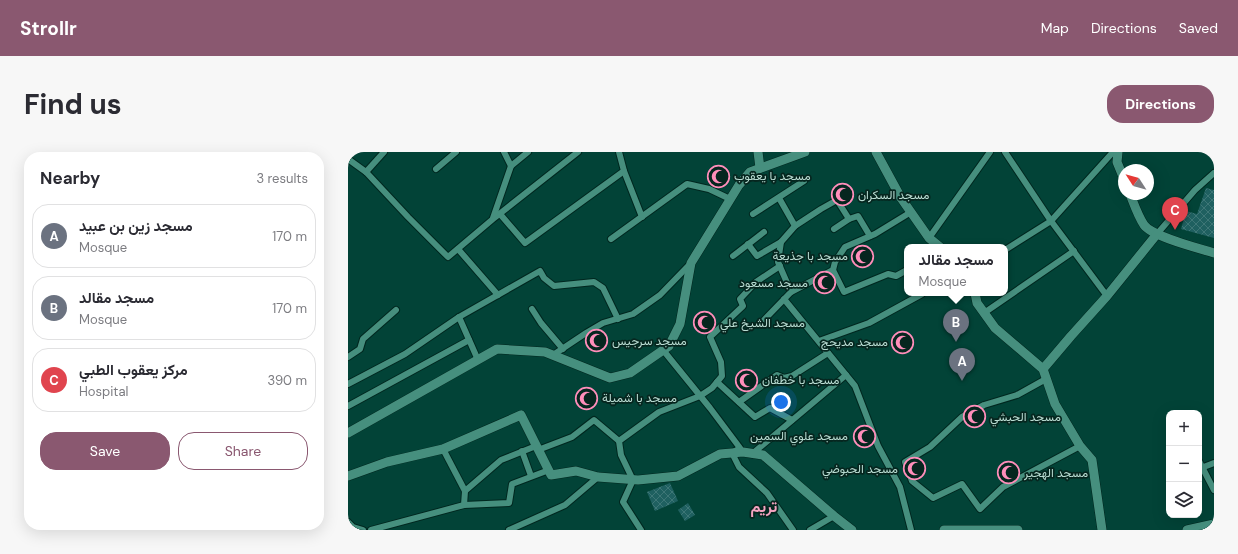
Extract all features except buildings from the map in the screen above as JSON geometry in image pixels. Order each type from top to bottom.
[{"type":"main road","points":[[758,152],[760,168]]},
{"type":"main road","points":[[348,433],[497,349],[545,352],[610,378],[630,373],[669,346],[680,324],[691,263],[739,185],[750,172],[805,152]]},
{"type":"main road","points":[[876,152],[901,198],[929,238],[936,244]]},
{"type":"main road","points":[[1118,152],[1118,164]]},
{"type":"main road","points":[[1132,200],[1145,226],[1157,234],[1214,253]]},
{"type":"main road","points":[[1043,369],[1107,296],[1157,234]]},
{"type":"main road","points":[[976,296],[977,303],[995,328],[1043,369],[1055,404],[1080,446],[1092,460],[1102,530]]},
{"type":"main road","points":[[348,476],[387,462],[443,449],[521,415],[551,475],[576,471],[598,477],[633,480],[678,476],[720,454],[743,452],[763,455],[852,530]]},
{"type":"main road","points":[[1187,530],[1214,524]]},
{"type":"main road","points":[[944,530],[1018,530]]},
{"type":"street","points":[[366,172],[384,152]]},
{"type":"street","points":[[436,170],[456,152]]},
{"type":"street","points":[[504,152],[511,166]]},
{"type":"street","points":[[493,219],[511,166],[528,152]]},
{"type":"street","points":[[348,159],[366,172],[448,257],[493,219],[578,152]]},
{"type":"street","points":[[619,152],[624,170],[642,217]]},
{"type":"street","points":[[929,238],[990,152]]},
{"type":"street","points":[[1005,152],[1051,221],[1107,296]]},
{"type":"street","points":[[1008,248],[1051,221],[1113,152]]},
{"type":"street","points":[[500,214],[526,243],[549,224],[624,170]]},
{"type":"street","points":[[1157,234],[1196,190],[1214,173]]},
{"type":"street","points":[[753,214],[804,181]]},
{"type":"street","points":[[611,240],[687,184],[710,189],[730,200]]},
{"type":"street","points":[[779,198],[795,226]]},
{"type":"street","points":[[748,244],[757,256],[781,242],[795,226],[837,200],[849,219]]},
{"type":"street","points":[[904,272],[896,276],[888,274],[844,292],[833,270],[835,262],[845,247],[870,236],[911,212]]},
{"type":"street","points":[[834,229],[849,219],[858,216],[870,236]]},
{"type":"street","points":[[733,256],[764,232]]},
{"type":"street","points":[[781,242],[778,262],[791,292]]},
{"type":"street","points":[[458,249],[498,295]]},
{"type":"street","points":[[984,313],[1074,251]]},
{"type":"street","points":[[553,355],[603,323],[633,314],[660,295],[691,263]]},
{"type":"street","points":[[620,441],[659,412],[700,396],[712,388],[722,376],[721,362],[710,337],[743,306],[740,299],[756,282],[780,266]]},
{"type":"street","points":[[764,320],[791,292],[833,270]]},
{"type":"street","points":[[348,384],[405,354],[459,316],[540,271],[544,278],[554,286],[594,282],[603,288],[618,319]]},
{"type":"street","points":[[819,342],[869,324],[918,296]]},
{"type":"street","points":[[784,299],[855,386],[878,446],[900,487],[911,530]]},
{"type":"street","points":[[532,309],[541,323],[563,349]]},
{"type":"street","points":[[348,357],[360,349],[363,339],[396,310]]},
{"type":"street","points":[[459,316],[478,360]]},
{"type":"street","points":[[348,406],[469,340]]},
{"type":"street","points":[[663,350],[740,448],[732,453],[739,468],[767,493],[793,530]]},
{"type":"street","points":[[739,402],[776,375],[784,378],[792,376],[828,353]]},
{"type":"street","points":[[752,454],[846,375]]},
{"type":"street","points":[[1046,379],[1017,395],[984,406],[962,417],[930,447],[905,462],[912,481],[933,498],[962,484],[980,509],[1003,487],[1080,446]]},
{"type":"street","points":[[717,382],[754,418],[770,408],[792,420]]},
{"type":"street","points":[[465,491],[501,460],[522,451],[572,437],[594,420],[620,441],[621,455],[633,480],[623,502],[641,530]]},
{"type":"street","points":[[443,449],[465,491],[464,505]]},
{"type":"street","points":[[522,451],[531,476]]},
{"type":"street","points":[[1202,464],[1214,463]]},
{"type":"street","points":[[1202,468],[1214,490]]},
{"type":"street","points":[[371,530],[464,505],[509,503],[512,484],[548,470]]},
{"type":"street","points":[[509,530],[565,505],[598,477]]},
{"type":"street","points":[[810,530],[834,516]]},
{"type":"street","points":[[348,522],[353,527],[363,530]]},
{"type":"place","name":"مسجد با يعقوب","points":[[718,176]]},
{"type":"place","name":"مسجد السكران","points":[[843,195]]},
{"type":"place","name":"مركز يعقوب الطبي","points":[[1175,230]]},
{"type":"place","name":"مسجد با جذيعة","points":[[863,256]]},
{"type":"place","name":"مسجد مسعود","points":[[824,283]]},
{"type":"place","name":"مسجد الشيخ علي","points":[[704,323]]},
{"type":"place","name":"مسجد سرجيس","points":[[597,341]]},
{"type":"place","name":"مسجد مديحج","points":[[903,342]]},
{"type":"place","name":"مسجد مقالد","points":[[956,342]]},
{"type":"place","name":"مسجد با خطفان","points":[[746,380]]},
{"type":"place","name":"مسجد زين بن عبيد","points":[[962,381]]},
{"type":"place","name":"مسجد با شميلة","points":[[586,398]]},
{"type":"place","name":"مسجد الحبشي","points":[[975,417]]},
{"type":"place","name":"مسجد علوي السمين","points":[[864,436]]},
{"type":"place","name":"مسجد الحبوضي","points":[[914,469]]},
{"type":"place","name":"مسجد الهجير","points":[[1009,473]]},
{"type":"district","name":"تريم","points":[[764,506]]}]
